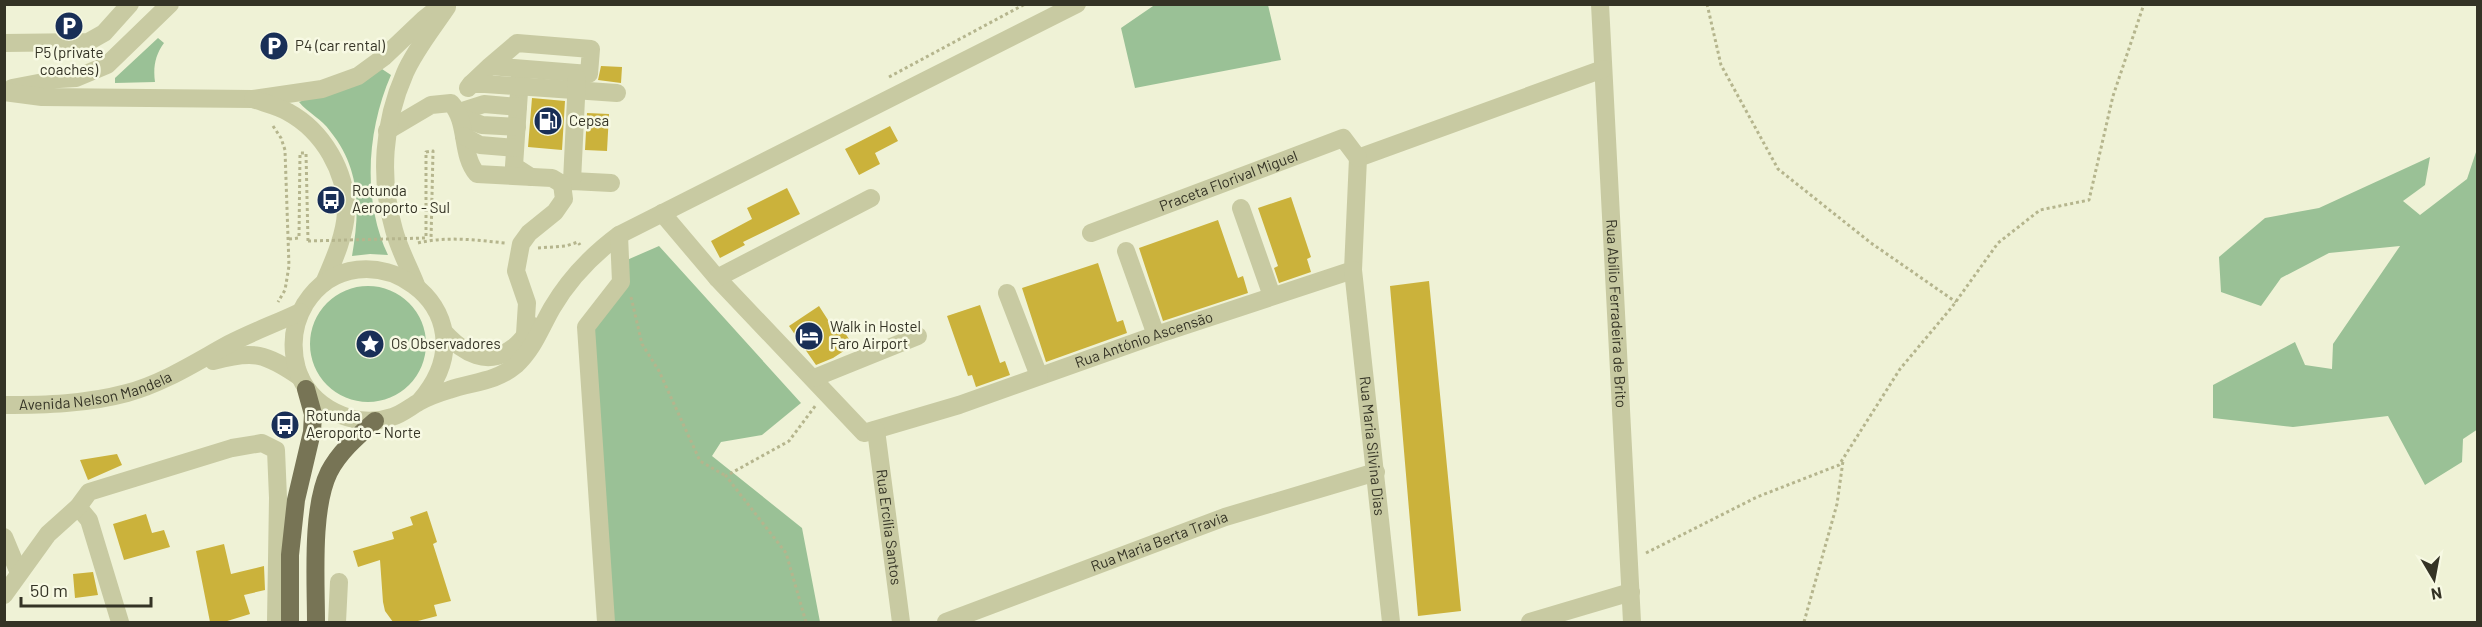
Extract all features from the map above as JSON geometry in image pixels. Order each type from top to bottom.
[{"type":"main road","points":[[280,620],[289,584],[296,500],[312,432],[312,414],[303,383]]},
{"type":"main road","points":[[316,621],[317,530],[324,485],[339,457],[375,421]]},
{"type":"street","points":[[4,43],[88,42],[104,33],[130,4]]},
{"type":"street","points":[[4,91],[59,79],[76,78],[107,65],[170,4]]},
{"type":"street","points":[[4,91],[42,97],[253,99],[322,89],[358,76],[384,57],[443,4]]},
{"type":"street","points":[[420,401],[432,387],[441,370],[445,351],[444,332],[434,306],[416,285],[394,232],[384,167],[387,131],[406,71],[449,4]]},
{"type":"street","points":[[185,369],[240,354],[266,356],[278,362],[303,383],[320,403],[337,414],[355,420],[375,421],[391,418],[420,401],[448,390],[501,375],[527,353],[536,341],[552,309],[570,282],[592,258],[619,235],[1077,4]]},
{"type":"street","name":"Rua Abílio Ferradeira de Brito","points":[[1600,4],[1632,622]]},
{"type":"street","points":[[462,115],[481,135],[589,74],[591,49],[517,43],[490,66],[462,115],[470,166],[477,174],[552,178],[567,182],[611,183]]},
{"type":"street","points":[[490,66],[517,116],[514,166],[531,177]]},
{"type":"street","points":[[1353,270],[1358,158],[1604,69]]},
{"type":"street","points":[[577,81],[617,93]]},
{"type":"street","points":[[525,334],[527,303],[516,271],[521,244],[529,233],[555,212],[564,199],[577,81]]},
{"type":"street","points":[[253,99],[288,112],[304,123],[319,137],[332,155],[340,175],[346,213],[341,237],[324,284]]},
{"type":"street","points":[[462,115],[484,104],[517,116]]},
{"type":"street","points":[[387,131],[431,105],[462,115],[517,116]]},
{"type":"street","name":"Praceta Florival Miguel","points":[[1091,232],[1343,138],[1358,158]]},
{"type":"street","points":[[717,278],[871,198]]},
{"type":"street","points":[[1241,208],[1272,297]]},
{"type":"street","points":[[662,213],[717,278],[864,433],[876,430]]},
{"type":"street","points":[[606,622],[586,327],[621,282],[619,235]]},
{"type":"street","points":[[1126,251],[1156,335]]},
{"type":"street","points":[[303,383],[293,356],[294,333],[300,312],[310,296],[324,284],[346,273],[370,269],[395,273],[416,285]]},
{"type":"street","name":"Rua António Ascensão","points":[[876,430],[959,405],[1156,335],[1353,270]]},
{"type":"street","name":"Rua Maria Silvina Dias","points":[[1353,270],[1391,622]]},
{"type":"street","points":[[1008,292],[1039,376]]},
{"type":"street","points":[[444,332],[458,347],[473,355],[488,358],[503,355],[516,346],[525,334],[552,309]]},
{"type":"street","points":[[185,369],[232,342],[300,312]]},
{"type":"street","points":[[820,385],[918,336]]},
{"type":"street","name":"Avenida Nelson Mandela","points":[[4,405],[50,405],[94,400],[129,392],[185,369]]},
{"type":"street","name":"Rua Ercília Santos","points":[[876,430],[901,622]]},
{"type":"street","points":[[4,595],[48,534],[78,507],[89,492],[212,453],[262,442],[276,450],[280,620]]},
{"type":"street","name":"Rua Maria Berta Travia","points":[[946,622],[1225,517],[1376,472]]},
{"type":"street","points":[[78,507],[89,520],[120,622]]},
{"type":"street","points":[[4,537],[19,573]]},
{"type":"street","points":[[337,622],[339,582]]},
{"type":"street","points":[[1530,622],[1630,592]]},
{"type":"path","points":[[1707,4],[1721,65],[1778,169],[1871,243],[1956,302]]},
{"type":"path","points":[[1629,562],[1757,497],[1839,465],[1899,369],[1956,302],[1998,243],[2040,210],[2090,200],[2113,96],[2144,4]]},
{"type":"path","points":[[269,122],[276,128],[285,150],[288,240],[288,278],[285,290],[273,308]]},
{"type":"path","points":[[288,240],[299,238],[300,153],[306,153],[308,241],[426,238],[426,152],[433,151],[432,240]]},
{"type":"path","points":[[621,282],[629,285],[642,344],[659,371],[700,461],[726,476],[786,553],[806,622]]},
{"type":"path","points":[[726,476],[789,441],[820,385]]},
{"type":"path","points":[[1804,622],[1838,504],[1843,459]]},
{"type":"green space","points":[[1156,4],[1268,5],[1281,60],[1135,88],[1121,28]]},
{"type":"green space","points":[[158,38],[164,43],[155,62],[155,82],[115,83],[115,78]]},
{"type":"green space","points":[[382,69],[391,75],[377,119],[371,165],[371,188],[374,211],[388,255],[352,256],[357,206],[356,190],[348,160],[327,127],[299,102]]},
{"type":"green space","points":[[2477,149],[2478,429],[2463,439],[2462,462],[2425,485],[2388,416],[2293,427],[2213,418],[2213,385],[2295,342],[2305,365],[2332,369],[2333,344],[2400,246],[2329,253],[2281,278],[2261,306],[2221,292],[2219,257],[2265,218],[2319,208],[2430,157],[2425,185],[2403,201],[2420,215],[2467,179]]},
{"type":"green space","points":[[659,246],[801,403],[762,435],[721,442],[712,456],[802,528],[820,622],[606,622],[586,327],[621,282],[620,263]]},
{"type":"green space","points":[[368,286],[390,291],[409,303],[421,322],[426,344],[421,366],[409,385],[390,397],[368,402],[346,397],[327,385],[315,366],[310,344],[315,322],[327,303],[346,291]]},
{"type":"building","points":[[601,66],[622,67],[621,83],[598,80]]},
{"type":"building","name":"Cepsa","points":[[532,98],[565,101],[562,150],[528,147]]},
{"type":"building","points":[[587,113],[609,114],[607,151],[585,150]]},
{"type":"building","points":[[890,126],[898,141],[875,153],[880,164],[859,175],[845,149]]},
{"type":"building","points":[[787,188],[800,214],[743,242],[745,245],[720,258],[711,241],[752,219],[747,208]]},
{"type":"building","points":[[1291,197],[1311,257],[1307,259],[1311,272],[1279,283],[1274,268],[1278,266],[1258,208]]},
{"type":"building","points":[[1218,220],[1238,278],[1243,276],[1248,293],[1163,321],[1139,248]]},
{"type":"building","points":[[1098,263],[1117,322],[1123,320],[1127,333],[1046,362],[1022,288]]},
{"type":"building","points":[[1429,281],[1461,611],[1418,616],[1390,286]]},
{"type":"building","points":[[980,305],[1000,363],[1005,361],[1010,375],[976,387],[972,375],[968,376],[947,316]]},
{"type":"building","name":"Walk in Hostel Faro Airport","points":[[819,306],[837,334],[843,330],[853,345],[833,358],[816,365],[789,326]]},
{"type":"building","points":[[117,454],[122,465],[88,480],[80,460]]},
{"type":"building","points":[[427,511],[437,542],[433,544],[451,601],[434,605],[437,616],[414,622],[393,622],[385,611],[383,602],[380,560],[358,567],[353,551],[394,539],[392,532],[413,525],[410,517]]},
{"type":"building","points":[[146,514],[152,533],[164,530],[170,547],[124,560],[113,524]]},
{"type":"building","points":[[224,544],[231,574],[264,566],[265,590],[244,595],[250,614],[224,622],[210,622],[196,551]]},
{"type":"building","points":[[93,572],[98,595],[75,598],[73,574]]},
{"type":"place","name":"P5 (private coaches)","points":[[69,26]]},
{"type":"place","name":"P4 (car rental)","points":[[274,46]]},
{"type":"place","name":"Cepsa","points":[[548,121]]},
{"type":"place","name":"Rotunda Aeroporto - Sul","points":[[331,200]]},
{"type":"place","name":"Walk in Hostel Faro Airport","points":[[809,336]]},
{"type":"place","name":"Os Observadores","points":[[370,344]]},
{"type":"place","name":"Rotunda Aeroporto - Norte","points":[[285,425]]}]
